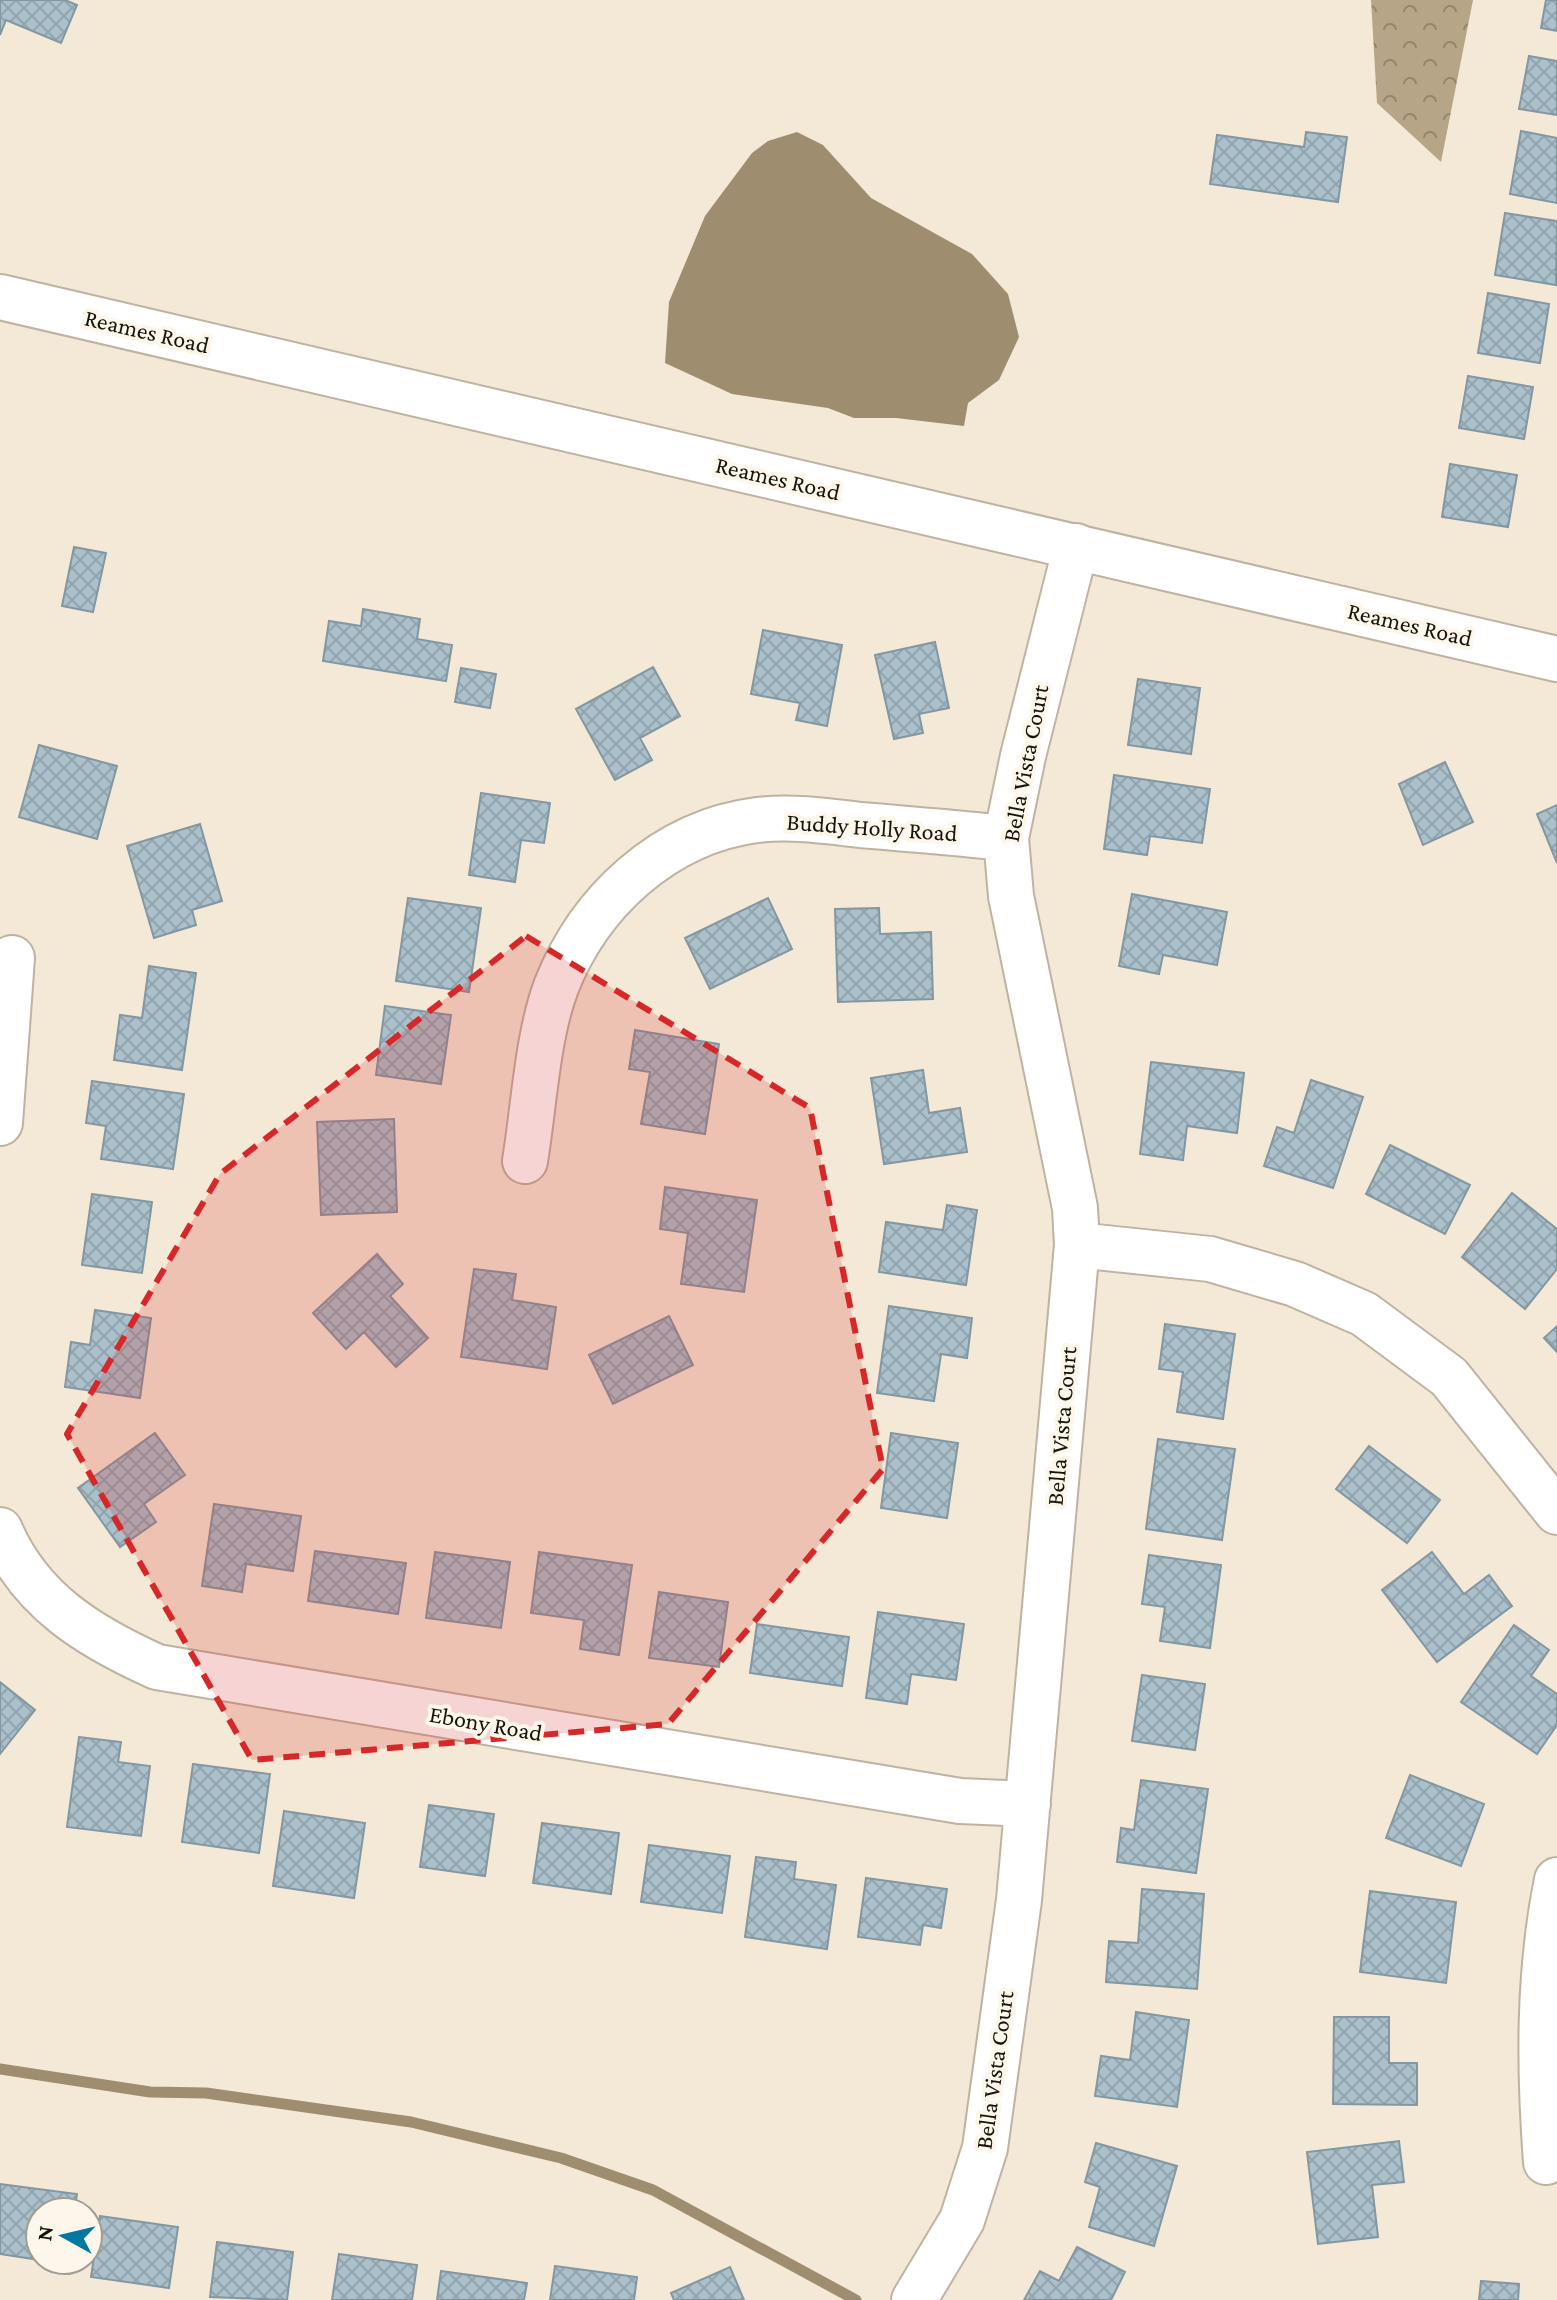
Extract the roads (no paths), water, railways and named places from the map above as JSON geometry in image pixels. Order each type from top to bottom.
[{"type":"street","name":"Reames Road","points":[[0,297],[1557,659]]},
{"type":"street","name":"Bella Vista Court","points":[[914,2300],[962,2220],[985,2148],[1028,1804],[1077,1245],[1075,1208],[1011,896],[1006,838],[1076,546]]},
{"type":"street","name":"Buddy Holly Road","points":[[525,1161],[555,989],[571,955],[627,879],[666,853],[715,830],[757,820],[800,819],[1006,838]]},
{"type":"street","points":[[0,1123],[12,958]]},
{"type":"street","points":[[1077,1245],[1210,1259],[1295,1284],[1364,1314],[1449,1377],[1557,1512]]},
{"type":"street","name":"Ebony Road","points":[[0,1530],[26,1578],[65,1618],[106,1644],[157,1667],[960,1801],[1028,1804]]},
{"type":"street","points":[[1546,2162],[1541,2090],[1542,2011],[1548,1926],[1557,1880]]},
{"type":"waterway","points":[[0,2069],[150,2092],[206,2093],[411,2122],[561,2158],[653,2190],[856,2300]]}]
